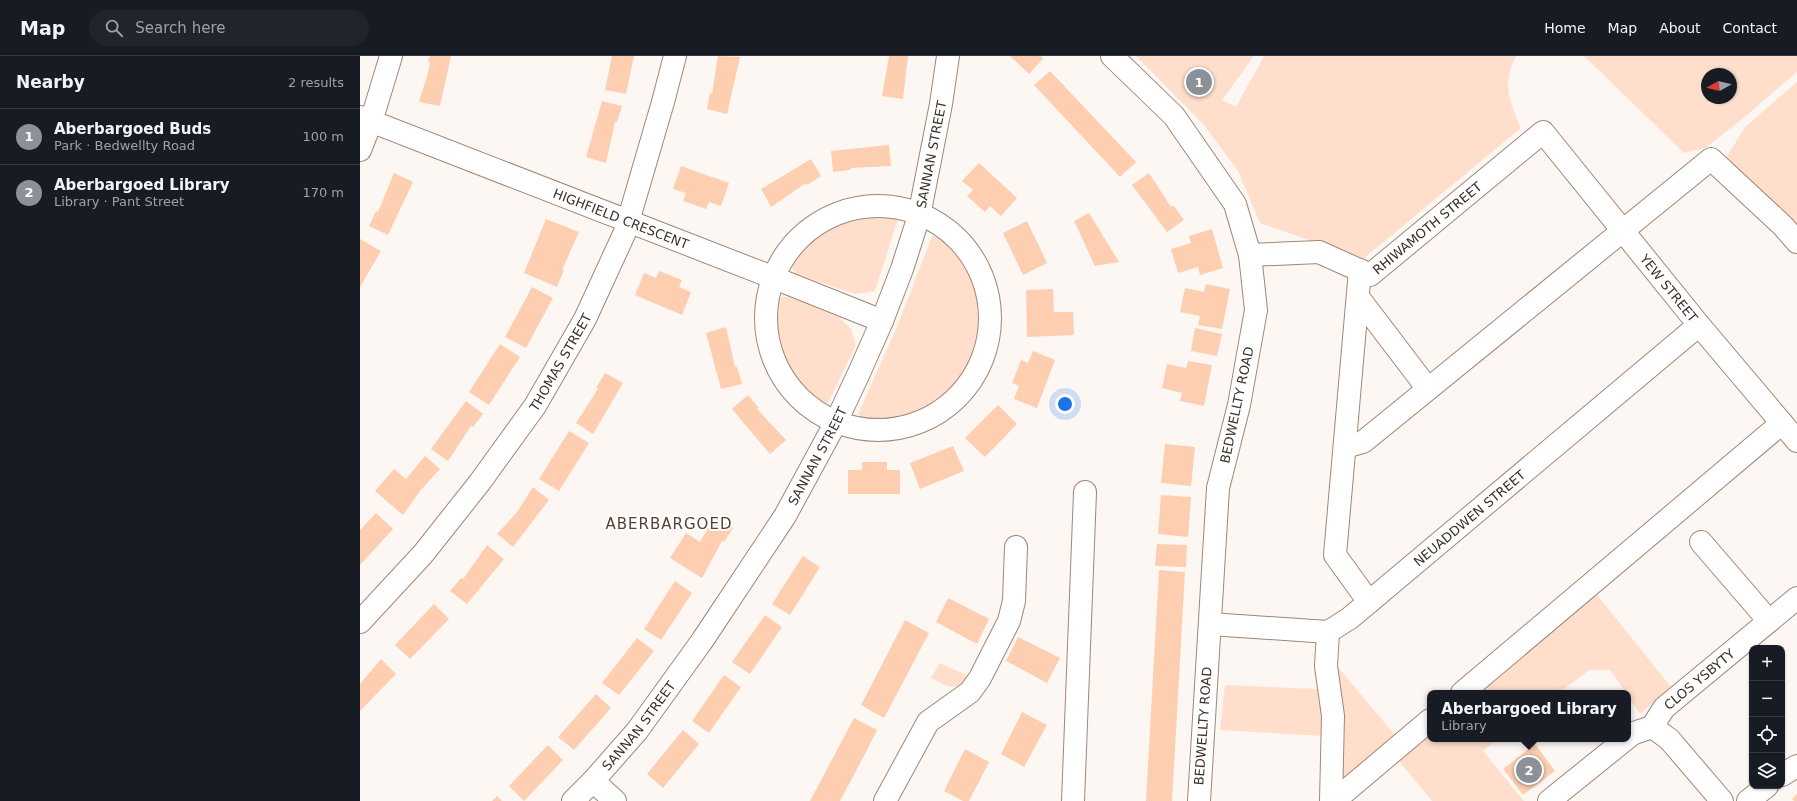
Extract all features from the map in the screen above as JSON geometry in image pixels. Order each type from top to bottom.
[{"type":"street","points":[[360,150],[366,120],[391,56]]},
{"type":"street","name":"THOMAS STREET","points":[[360,622],[428,548],[480,482],[535,406],[585,319],[625,232],[675,56]]},
{"type":"street","name":"SANNAN STREET","points":[[573,801],[593,781],[637,731],[702,641],[785,516],[836,422],[882,321],[902,269],[919,216],[941,104],[948,56]]},
{"type":"street","name":"BEDWELLTY ROAD","points":[[1112,56],[1174,116],[1213,172],[1235,204],[1250,255],[1256,310],[1239,405],[1218,488],[1199,801]]},
{"type":"street","name":"HIGHFIELD CRESCENT","points":[[366,120],[882,321]]},
{"type":"street","name":"RHIWAMOTH STREET","points":[[1250,255],[1319,252],[1370,275],[1543,132]]},
{"type":"street","name":"YEW STREET","points":[[1543,132],[1699,325],[1797,441]]},
{"type":"street","points":[[1345,447],[1363,442],[1711,159],[1783,226],[1797,242]]},
{"type":"street","points":[[888,204],[909,210],[927,222],[952,234],[974,259],[987,290],[991,326],[984,358],[965,390],[942,413],[909,427],[874,432],[859,430],[836,422],[813,411],[797,396],[779,372],[770,351],[765,311],[772,277],[777,266],[791,245],[815,223],[851,206],[888,204]]},
{"type":"street","points":[[1360,270],[1335,555],[1369,602]]},
{"type":"street","points":[[1358,297],[1428,389]]},
{"type":"street","name":"NEUADDWEN STREET","points":[[1328,632],[1350,618],[1699,325]]},
{"type":"street","points":[[1466,690],[1782,423]]},
{"type":"street","points":[[1073,801],[1085,492]]},
{"type":"street","points":[[1701,542],[1769,620]]},
{"type":"street","points":[[885,801],[928,722],[970,692],[980,678],[1009,621],[1014,601],[1016,547]]},
{"type":"street","name":"CLOS YSBYTY","points":[[1652,727],[1664,708],[1797,598]]},
{"type":"street","points":[[1210,624],[1328,632],[1326,666],[1333,716],[1333,801]]},
{"type":"street","points":[[1333,801],[1427,723]]},
{"type":"street","points":[[1631,735],[1634,732],[1652,727],[1669,739],[1722,801]]},
{"type":"street","points":[[1550,801],[1622,742]]},
{"type":"street","points":[[1785,773],[1797,766]]},
{"type":"street","points":[[593,781],[615,801]]},
{"type":"street","points":[[1748,801],[1763,789]]},
{"type":"shaded area","points":[[1136,56],[1254,56],[1222,100],[1236,107],[1264,56],[1516,56],[1509,75],[1508,84],[1510,101],[1521,128],[1363,259],[1260,223],[1238,171],[1204,125]]},
{"type":"shaded area","points":[[1584,56],[1797,56],[1797,72],[1740,121],[1705,148],[1684,153]]},
{"type":"shaded area","points":[[1797,82],[1797,232],[1723,163],[1745,127]]},
{"type":"shaded area","points":[[878,215],[898,219],[875,291],[855,294],[796,274],[791,266],[792,258],[828,225],[854,216]]},
{"type":"shaded area","points":[[932,236],[940,238],[954,246],[961,253],[971,271],[977,291],[982,321],[980,345],[968,372],[950,395],[943,401],[916,416],[896,420],[865,422],[858,414],[897,327]]},
{"type":"shaded area","points":[[782,297],[793,297],[840,318],[851,329],[856,345],[828,403],[811,401],[794,380],[780,354],[774,329],[775,307]]},
{"type":"shaded area","points":[[1594,591],[1671,687],[1640,714],[1631,700],[1631,690],[1624,690],[1610,670],[1589,670],[1563,690],[1475,690]]},
{"type":"shaded area","points":[[1332,660],[1405,747],[1427,729],[1427,742],[1494,742],[1483,751],[1524,801],[1432,801],[1389,749],[1347,779],[1338,780],[1338,737],[1220,730],[1225,685],[1318,689],[1335,685]]},
{"type":"shaded area","points":[[940,663],[971,677],[960,687],[947,686],[931,678]]},
{"type":"building","points":[[430,56],[451,56],[440,106],[419,102],[428,73],[430,62],[428,62]]},
{"type":"building","points":[[612,56],[634,56],[626,94],[605,90]]},
{"type":"building","points":[[718,56],[740,57],[727,114],[707,109],[710,93],[712,94]]},
{"type":"building","points":[[889,56],[908,56],[903,99],[882,96]]},
{"type":"building","points":[[1010,56],[1041,56],[1043,59],[1029,74]]},
{"type":"building","points":[[1050,71],[1136,162],[1120,177],[1034,85]]},
{"type":"building","points":[[602,101],[622,106],[617,122],[615,122],[606,163],[586,157]]},
{"type":"building","points":[[889,145],[891,166],[851,168],[850,170],[833,172],[831,151]]},
{"type":"building","points":[[811,159],[821,176],[807,185],[806,183],[771,207],[761,189]]},
{"type":"building","points":[[979,163],[1017,198],[1001,216],[990,206],[985,212],[967,196],[973,190],[962,181]]},
{"type":"building","points":[[681,166],[729,183],[721,206],[709,202],[706,209],[683,201],[686,193],[673,189]]},
{"type":"building","points":[[394,173],[413,182],[388,235],[369,226],[376,211],[378,212]]},
{"type":"building","points":[[1149,173],[1171,207],[1173,205],[1184,220],[1167,232],[1132,185]]},
{"type":"building","points":[[1089,213],[1119,262],[1095,266],[1074,221]]},
{"type":"building","points":[[546,219],[579,232],[562,270],[564,270],[557,287],[524,273]]},
{"type":"building","points":[[1027,221],[1047,263],[1023,275],[1003,233]]},
{"type":"building","points":[[1212,229],[1223,268],[1200,275],[1198,267],[1178,273],[1171,249],[1191,243],[1189,236]]},
{"type":"building","points":[[360,239],[381,251],[360,287]]},
{"type":"building","points":[[659,271],[682,280],[679,287],[691,292],[682,315],[635,295],[644,273],[656,278]]},
{"type":"building","points":[[1206,284],[1230,289],[1222,329],[1198,325],[1200,316],[1180,312],[1185,288],[1204,292]]},
{"type":"building","points":[[532,287],[553,298],[526,348],[505,337]]},
{"type":"building","points":[[1053,289],[1054,312],[1073,312],[1074,335],[1027,337],[1026,290]]},
{"type":"building","points":[[726,327],[735,367],[737,367],[742,384],[721,389],[706,333]]},
{"type":"building","points":[[1195,328],[1222,334],[1217,356],[1191,351]]},
{"type":"building","points":[[500,344],[520,357],[489,405],[469,392]]},
{"type":"building","points":[[1033,351],[1055,360],[1037,408],[1014,399],[1019,386],[1012,383],[1021,360],[1028,363]]},
{"type":"building","points":[[1188,361],[1212,365],[1204,406],[1180,401],[1182,393],[1162,388],[1167,364],[1186,368]]},
{"type":"building","points":[[605,373],[623,383],[593,434],[576,423],[598,389],[596,388]]},
{"type":"building","points":[[748,395],[759,408],[757,409],[786,440],[770,454],[732,409]]},
{"type":"building","points":[[466,401],[483,414],[473,427],[471,426],[448,461],[431,449]]},
{"type":"building","points":[[998,405],[1017,424],[985,457],[965,438]]},
{"type":"building","points":[[569,431],[589,443],[559,491],[539,479]]},
{"type":"building","points":[[1165,444],[1195,447],[1191,486],[1161,483]]},
{"type":"building","points":[[953,446],[964,471],[920,489],[910,463]]},
{"type":"building","points":[[425,456],[440,469],[420,491],[403,515],[375,491],[394,469],[406,479]]},
{"type":"building","points":[[862,462],[887,462],[887,470],[900,470],[900,494],[848,494],[848,470],[862,470]]},
{"type":"building","points":[[533,487],[549,500],[513,547],[497,534],[517,512]]},
{"type":"building","points":[[1161,495],[1191,497],[1188,537],[1158,534]]},
{"type":"building","points":[[376,513],[393,529],[360,565],[360,530]]},
{"type":"building","points":[[715,517],[733,528],[724,542],[722,541],[702,578],[670,558],[686,533],[700,542]]},
{"type":"building","points":[[1157,544],[1187,545],[1186,567],[1155,566]]},
{"type":"building","points":[[487,545],[504,559],[467,604],[450,591],[461,578],[463,579]]},
{"type":"building","points":[[803,556],[820,567],[790,615],[772,604]]},
{"type":"building","points":[[1159,570],[1185,572],[1172,801],[1146,801]]},
{"type":"building","points":[[675,581],[692,593],[661,640],[644,629]]},
{"type":"building","points":[[948,598],[989,619],[977,644],[936,622]]},
{"type":"building","points":[[434,604],[449,619],[410,659],[395,645]]},
{"type":"building","points":[[765,615],[782,627],[750,674],[732,662]]},
{"type":"building","points":[[905,620],[929,633],[884,718],[861,705]]},
{"type":"building","points":[[1018,637],[1060,658],[1047,683],[1006,661]]},
{"type":"building","points":[[637,638],[654,651],[619,695],[602,683]]},
{"type":"building","points":[[381,659],[396,674],[360,711],[360,684]]},
{"type":"building","points":[[724,675],[741,687],[709,733],[692,721]]},
{"type":"building","points":[[596,694],[611,708],[574,750],[558,737]]},
{"type":"building","points":[[1022,712],[1047,725],[1024,767],[1001,754]]},
{"type":"building","points":[[854,718],[877,730],[866,752],[840,801],[810,801]]},
{"type":"building","points":[[683,730],[699,744],[663,788],[647,774]]},
{"type":"building","points":[[1535,744],[1555,771],[1523,795],[1503,769]]},
{"type":"building","points":[[548,745],[563,760],[524,801],[509,786]]},
{"type":"building","points":[[965,749],[989,762],[969,801],[963,801],[944,791]]},
{"type":"building","points":[[1797,794],[1797,801],[1794,801],[1792,799]]},
{"type":"building","points":[[497,796],[502,801],[492,801]]},
{"type":"place","name":"Aberbargoed Buds","points":[[1199,82]]},
{"type":"place","name":"Aberbargoed Library","points":[[1529,770]]},
{"type":"district","name":"ABERBARGOED","points":[[669,524]]}]
